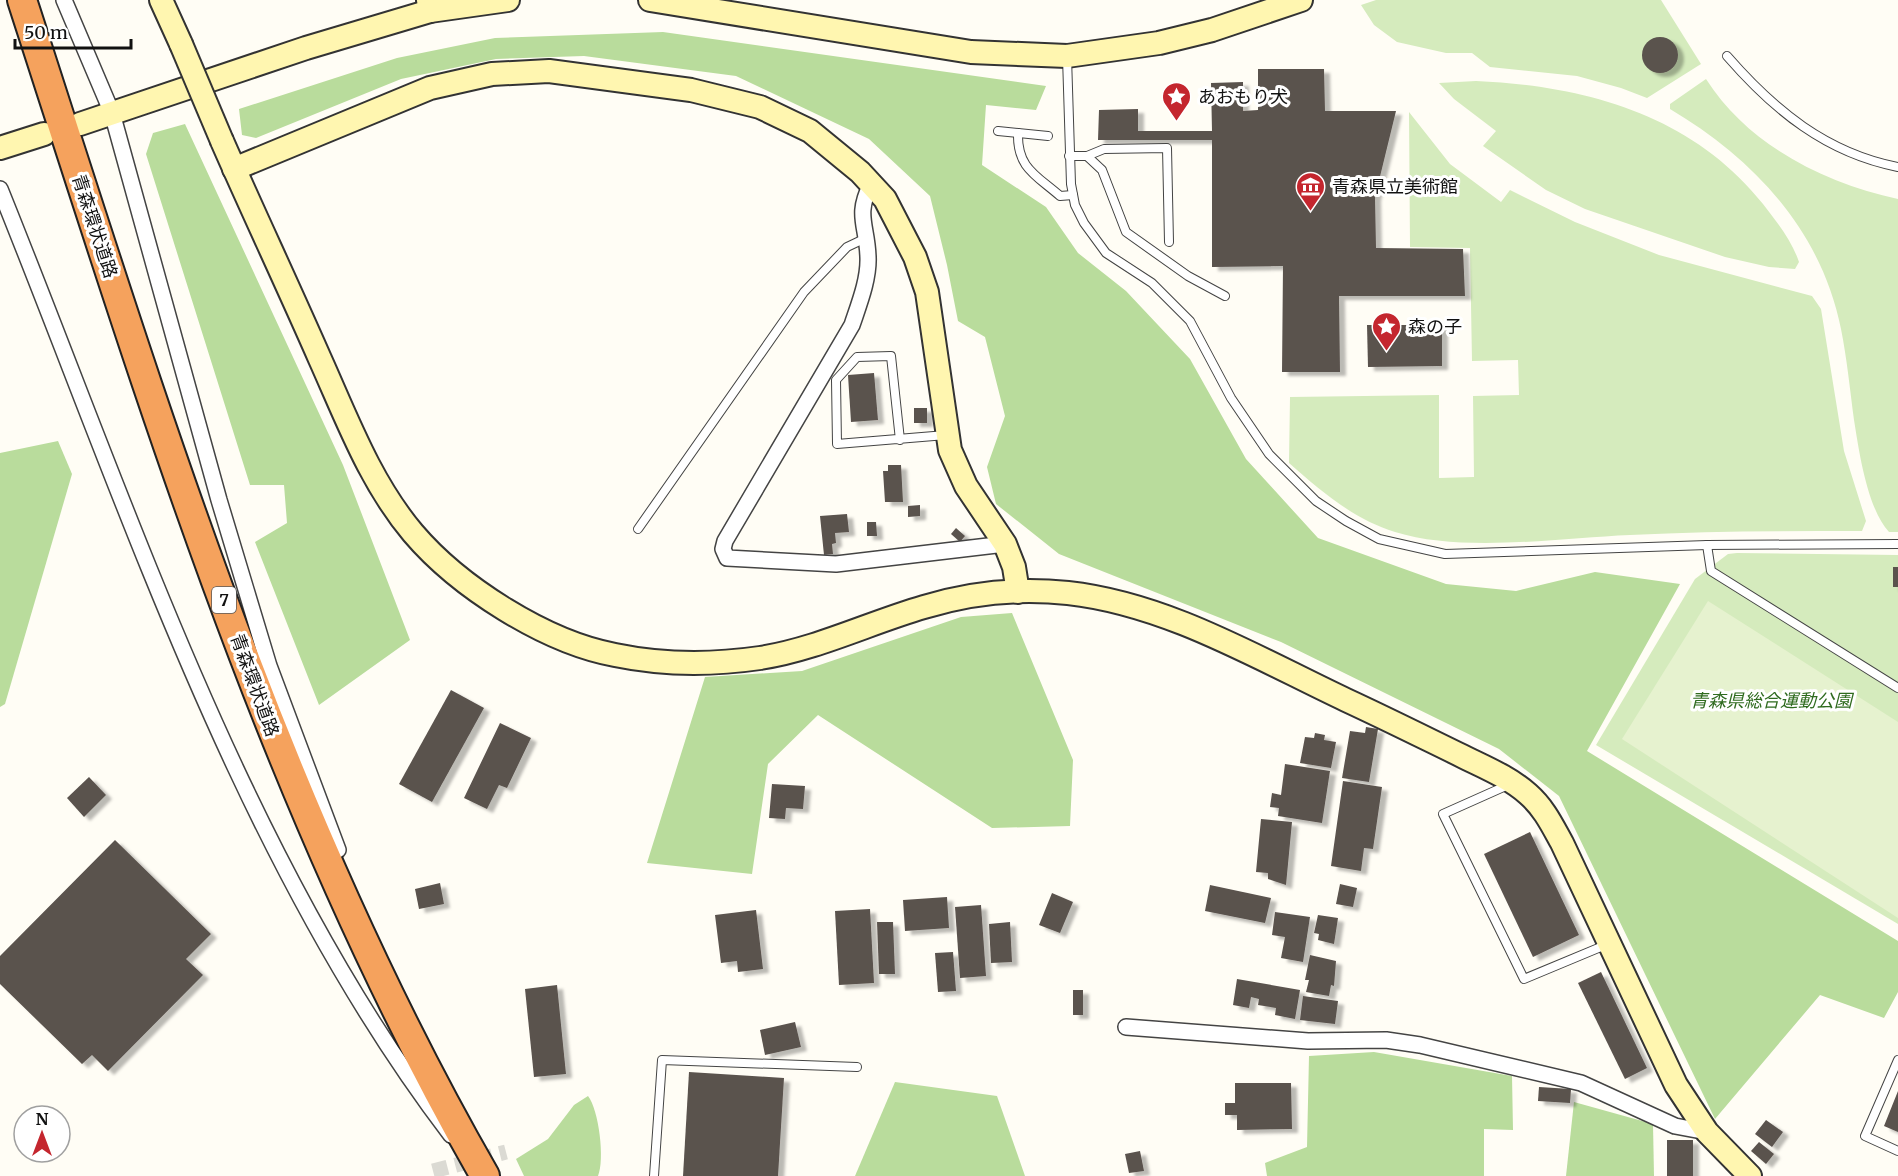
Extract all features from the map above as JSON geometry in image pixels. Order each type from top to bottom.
[{"type":"highway","name":"青森環状道路","points":[[22,0],[179,479],[276,743],[374,962],[481,1170]]},
{"type":"street","points":[[64,0],[112,113],[219,500],[269,666],[356,894],[444,1077],[481,1170]]},
{"type":"street","points":[[160,0],[234,169],[377,481],[413,533],[457,576],[505,608],[576,643],[613,655],[674,663],[720,662],[800,650],[926,606],[974,595],[1018,592],[1065,593],[1112,600],[1162,614],[1397,724],[1512,783],[1544,810],[1562,843],[1676,1085],[1707,1132],[1750,1176]]},
{"type":"street","points":[[80,124],[429,6],[508,0]]},
{"type":"street","points":[[650,0],[971,52],[1067,56],[1121,50],[1169,41],[1212,30],[1301,0]]},
{"type":"street","points":[[234,169],[430,88],[492,74],[549,71],[691,90],[760,107],[810,131],[885,199],[915,257],[924,284],[950,450],[966,486],[1005,544],[1014,567],[1018,592]]},
{"type":"street","points":[[0,148],[44,134]]},
{"type":"street","points":[[871,184],[861,203],[868,258],[861,299],[852,326],[725,541],[723,549],[727,558],[836,564],[1005,544]]},
{"type":"street","points":[[0,189],[192,672],[257,811],[322,937],[393,1054],[481,1170]]},
{"type":"street","points":[[1126,1027],[1308,1041],[1386,1040],[1420,1045],[1581,1083],[1675,1126],[1707,1132]]},
{"type":"lane","points":[[1067,56],[1069,156],[1073,195],[1084,223],[1106,253],[1152,283],[1190,321],[1231,398],[1269,454],[1316,501],[1354,525],[1379,539],[1445,554],[1707,545],[1898,544]]},
{"type":"lane","points":[[1726,56],[1779,111],[1812,134],[1841,149],[1898,167]]},
{"type":"lane","points":[[998,131],[1048,136]]},
{"type":"lane","points":[[1018,133],[1017,151],[1023,163],[1060,196],[1073,195]]},
{"type":"lane","points":[[1069,156],[1087,156],[1104,149],[1167,148],[1169,242]]},
{"type":"lane","points":[[1087,156],[1102,170],[1126,232],[1188,276],[1225,296]]},
{"type":"lane","points":[[638,529],[804,292],[847,247],[866,238]]},
{"type":"lane","points":[[900,440],[891,356],[857,357],[836,380],[837,444],[900,440],[948,435]]},
{"type":"lane","points":[[1707,545],[1711,571],[1898,688]]},
{"type":"lane","points":[[1512,783],[1443,814],[1524,979],[1609,943]]},
{"type":"lane","points":[[654,1176],[662,1060],[857,1067]]},
{"type":"lane","points":[[1898,1060],[1865,1137],[1898,1151]]},
{"type":"green space","points":[[1376,0],[1661,0],[1701,64],[1647,98],[1577,76],[1490,67],[1472,53],[1446,53],[1397,42],[1374,25],[1361,5]]},
{"type":"green space","points":[[663,32],[1046,86],[1036,110],[986,105],[982,165],[1046,207],[1078,253],[1126,291],[1190,359],[1246,459],[1318,538],[1446,584],[1516,591],[1595,572],[1680,584],[1587,751],[1898,941],[1898,992],[1884,1018],[1820,995],[1715,1119],[1559,796],[1499,749],[1281,642],[1059,554],[996,504],[987,467],[1005,416],[985,337],[958,321],[930,196],[869,139],[736,76],[584,56],[496,59],[401,79],[256,138],[242,135],[239,109],[397,58],[495,38]]},
{"type":"green space","points":[[1706,79],[1743,123],[1790,158],[1843,183],[1898,199],[1898,532],[1889,532],[1881,522],[1865,479],[1858,447],[1841,329],[1831,293],[1818,260],[1780,201],[1756,174],[1701,129],[1670,109],[1670,104]]},
{"type":"green space","points":[[1476,81],[1557,90],[1596,99],[1634,111],[1670,127],[1704,148],[1735,173],[1763,204],[1792,247],[1799,262],[1795,269],[1769,267],[1725,257],[1585,209],[1546,190],[1483,146],[1496,131],[1454,99],[1439,83]]},
{"type":"green space","points":[[1409,112],[1450,164],[1501,202],[1510,190],[1575,222],[1659,255],[1812,296],[1821,309],[1844,451],[1866,521],[1862,531],[1688,533],[1511,542],[1450,542],[1395,532],[1365,520],[1326,494],[1289,463],[1290,397],[1439,395],[1439,478],[1474,477],[1473,396],[1519,395],[1518,360],[1472,361],[1470,248],[1410,247]]},
{"type":"green space","points":[[185,124],[343,465],[410,640],[319,705],[255,542],[287,523],[284,485],[250,485],[146,154],[153,133]]},
{"type":"green space","points":[[58,441],[72,474],[5,704],[0,707],[0,453]]},
{"type":"green space","name":"青森県総合運動公園","points":[[1728,554],[1898,555],[1898,924],[1596,745],[1695,579]]},
{"type":"green space","name":"青森県総合運動公園","points":[[1708,601],[1898,722],[1898,918],[1622,739]]},
{"type":"green space","points":[[1012,613],[1073,760],[1070,826],[992,828],[818,715],[768,764],[752,874],[647,863],[705,677],[802,671],[961,617]]},
{"type":"green space","points":[[1374,1052],[1512,1076],[1513,1130],[1484,1129],[1484,1176],[1267,1176],[1265,1163],[1307,1147],[1309,1056]]},
{"type":"green space","points":[[895,1082],[997,1096],[1025,1176],[855,1176]]},
{"type":"green space","points":[[588,1096],[595,1112],[600,1135],[601,1159],[598,1176],[524,1176],[516,1159],[548,1139],[574,1105]]},
{"type":"green space","points":[[1574,1102],[1653,1124],[1654,1176],[1566,1176]]},
{"type":"building","points":[[1660,37],[1673,42],[1678,55],[1673,68],[1660,73],[1647,68],[1642,55],[1647,42]]},
{"type":"building","points":[[1258,69],[1324,69],[1325,111],[1396,111],[1375,197],[1376,248],[1463,249],[1465,296],[1339,296],[1340,372],[1282,372],[1283,266],[1212,267],[1212,140],[1098,140],[1099,110],[1138,109],[1138,131],[1212,131],[1211,83],[1243,82],[1243,111],[1258,110]]},
{"type":"building","points":[[1367,325],[1442,325],[1442,366],[1368,367]]},
{"type":"building","points":[[874,373],[878,420],[851,422],[848,375]]},
{"type":"building","points":[[914,408],[927,408],[927,423],[914,423]]},
{"type":"building","points":[[888,465],[901,465],[903,502],[885,502],[883,471],[888,471]]},
{"type":"building","points":[[920,505],[920,516],[908,517],[908,506]]},
{"type":"building","points":[[847,514],[849,532],[835,533],[836,543],[832,544],[833,554],[824,555],[820,516]]},
{"type":"building","points":[[867,522],[876,522],[877,536],[867,536]]},
{"type":"building","points":[[956,528],[965,536],[960,542],[951,534]]},
{"type":"building","points":[[1893,567],[1898,567],[1898,587],[1893,587]]},
{"type":"building","points":[[451,690],[484,708],[432,802],[399,784]]},
{"type":"building","points":[[500,723],[531,738],[507,788],[499,785],[487,809],[464,798]]},
{"type":"building","points":[[1366,727],[1378,729],[1369,782],[1342,778],[1350,731],[1365,733]]},
{"type":"building","points":[[1315,733],[1325,735],[1324,740],[1336,742],[1331,768],[1300,763],[1305,737],[1314,738]]},
{"type":"building","points":[[1285,764],[1330,771],[1322,823],[1278,816],[1279,808],[1270,807],[1272,793],[1281,795]]},
{"type":"building","points":[[89,777],[106,795],[84,817],[67,798]]},
{"type":"building","points":[[1343,781],[1382,787],[1373,849],[1364,848],[1361,871],[1331,866]]},
{"type":"building","points":[[772,784],[805,786],[803,809],[786,808],[785,819],[769,818]]},
{"type":"building","points":[[1261,819],[1292,822],[1286,885],[1268,879],[1268,873],[1256,872]]},
{"type":"building","points":[[1530,832],[1579,935],[1533,957],[1484,854]]},
{"type":"building","points":[[115,840],[211,934],[186,959],[203,975],[108,1071],[92,1055],[82,1064],[0,984],[0,956]]},
{"type":"building","points":[[440,883],[444,904],[419,909],[415,889]]},
{"type":"building","points":[[1340,884],[1357,888],[1353,907],[1336,904]]},
{"type":"building","points":[[1210,885],[1271,898],[1265,923],[1205,911]]},
{"type":"building","points":[[1052,893],[1073,902],[1060,933],[1039,925]]},
{"type":"building","points":[[947,897],[949,928],[905,931],[903,900]]},
{"type":"building","points":[[981,905],[986,976],[960,978],[955,907]]},
{"type":"building","points":[[870,909],[874,983],[839,985],[835,911]]},
{"type":"building","points":[[756,910],[763,969],[738,972],[737,961],[721,963],[715,915]]},
{"type":"building","points":[[1275,912],[1310,917],[1303,962],[1281,958],[1285,937],[1272,935]]},
{"type":"building","points":[[1318,915],[1338,918],[1334,944],[1318,940],[1319,934],[1314,933]]},
{"type":"building","points":[[877,922],[893,922],[895,974],[879,974]]},
{"type":"building","points":[[1010,922],[1012,962],[991,963],[989,924]]},
{"type":"building","points":[[953,952],[956,991],[938,992],[935,953]]},
{"type":"building","points":[[1310,955],[1336,961],[1334,986],[1331,985],[1329,996],[1306,992],[1309,980],[1305,980]]},
{"type":"building","points":[[1601,972],[1647,1068],[1625,1079],[1578,983]]},
{"type":"building","points":[[1237,979],[1300,990],[1295,1019],[1275,1015],[1276,1008],[1258,1005],[1259,999],[1251,997],[1249,1008],[1233,1005]]},
{"type":"building","points":[[557,985],[566,1074],[534,1077],[525,989]]},
{"type":"building","points":[[1073,990],[1083,990],[1083,1015],[1073,1015]]},
{"type":"building","points":[[1303,996],[1338,1001],[1335,1024],[1300,1020]]},
{"type":"building","points":[[795,1022],[801,1047],[765,1055],[760,1030]]},
{"type":"building","points":[[689,1072],[784,1078],[778,1176],[683,1176]]},
{"type":"building","points":[[1235,1083],[1291,1083],[1292,1129],[1237,1130],[1237,1115],[1225,1115],[1225,1103],[1235,1103]]},
{"type":"building","points":[[1539,1087],[1571,1089],[1570,1103],[1538,1101]]},
{"type":"building","points":[[1898,1091],[1898,1132],[1884,1126]]},
{"type":"building","points":[[1766,1120],[1783,1132],[1772,1147],[1755,1134]]},
{"type":"building","points":[[1667,1140],[1693,1140],[1693,1176],[1667,1176]]},
{"type":"building","points":[[1759,1142],[1774,1154],[1766,1164],[1751,1151]]},
{"type":"building","points":[[1140,1151],[1144,1171],[1129,1173],[1125,1154]]},
{"type":"tunnel","points":[[433,1171],[506,1152]]},
{"type":"place","name":"あおもり犬","points":[[1177,122]]},
{"type":"place","name":"青森県立美術館","points":[[1311,212]]},
{"type":"place","name":"森の子","points":[[1387,352]]}]
